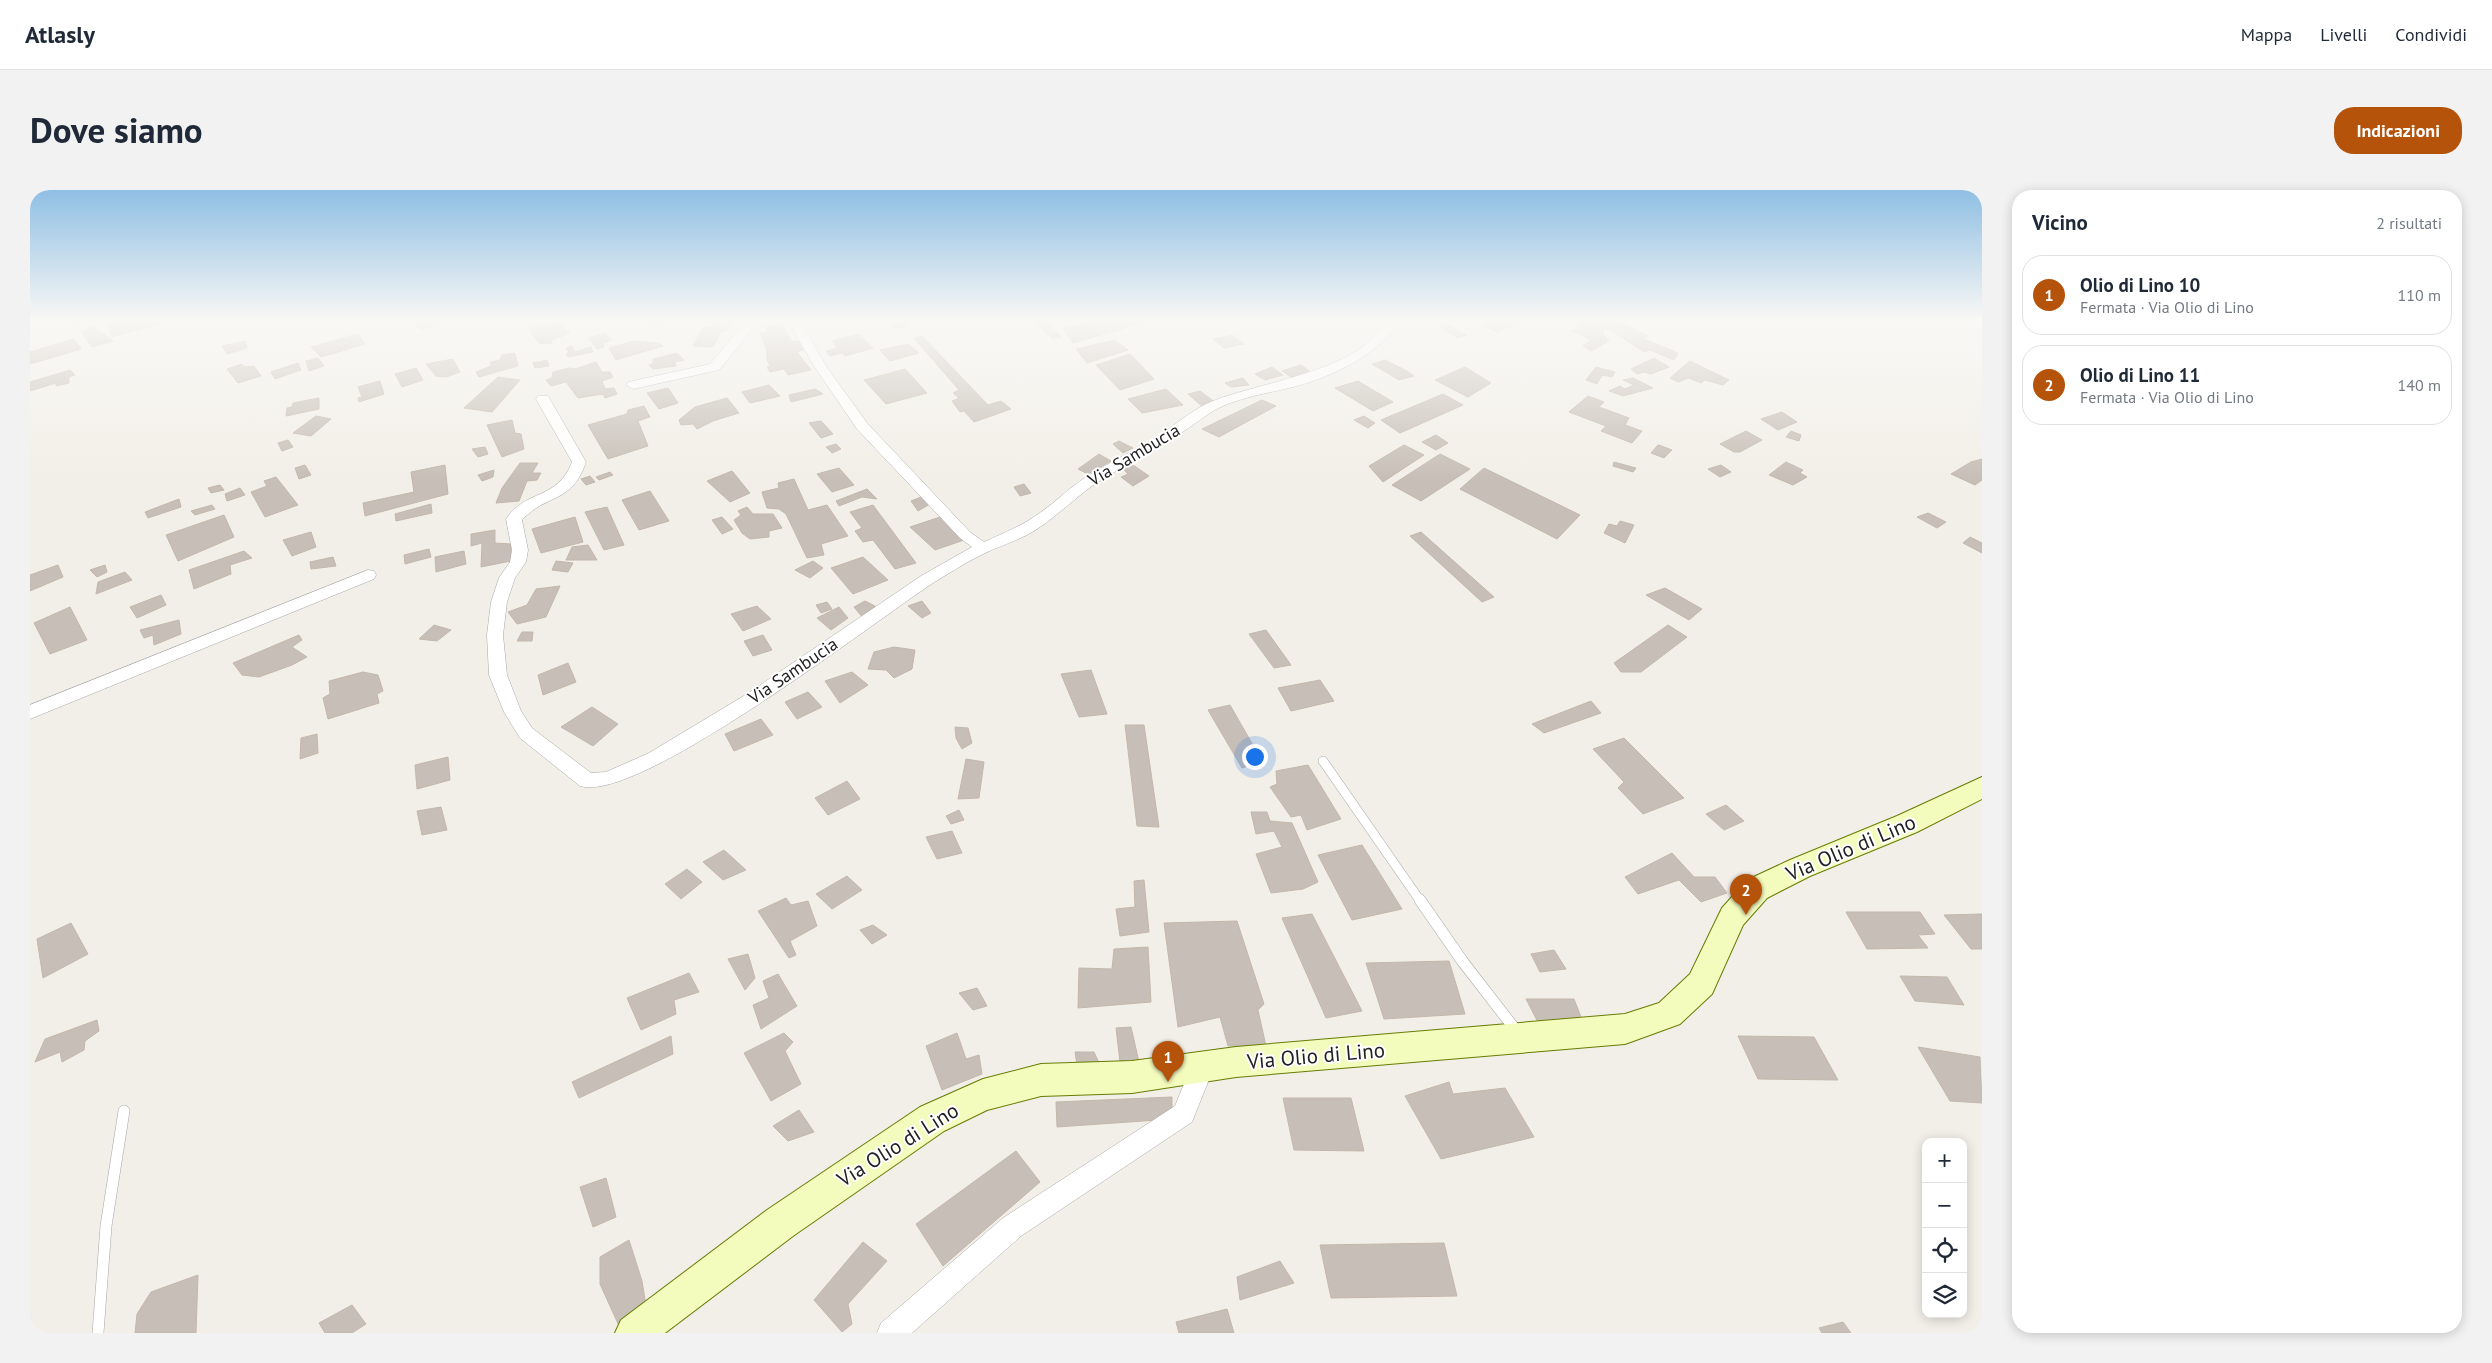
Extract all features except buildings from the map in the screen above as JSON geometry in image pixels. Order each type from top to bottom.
[{"type":"street","points":[[633,385],[690,372]]},
{"type":"street","points":[[824,372],[862,426],[965,535],[983,548]]},
{"type":"street","name":"Via Sambucia","points":[[544,399],[579,462],[576,474],[565,489],[521,510],[514,519],[520,550],[518,562],[507,578],[499,602],[495,636],[498,675],[513,712],[526,734],[586,781],[608,779],[656,758],[753,699],[927,580],[983,548],[1022,531],[1046,516],[1087,483],[1166,437],[1210,407],[1254,392],[1296,382],[1319,372]]},
{"type":"street","points":[[30,712],[368,575]]},
{"type":"street","name":"Via Olio di Lino","points":[[634,1333],[780,1222],[932,1119],[983,1095],[1041,1080],[1132,1077],[1236,1062],[1625,1029],[1669,1014],[1701,984],[1732,917],[1757,889],[1800,868],[1907,824],[1982,787]]},
{"type":"street","points":[[891,1333],[1012,1227],[1184,1114],[1202,1067]]},
{"type":"lane","points":[[1322,761],[1463,962],[1523,1039]]},
{"type":"lane","points":[[98,1333],[106,1226],[124,1111]]},
{"type":"place","name":"Olio di Lino 11","points":[[1746,915]]},
{"type":"place","name":"Olio di Lino 10","points":[[1168,1082]]}]
